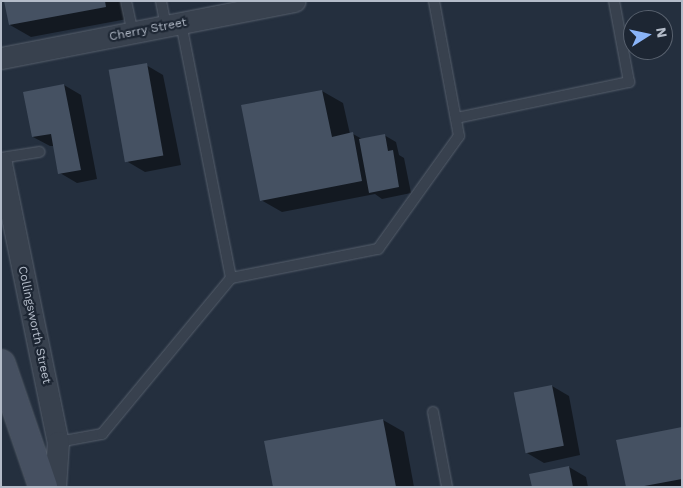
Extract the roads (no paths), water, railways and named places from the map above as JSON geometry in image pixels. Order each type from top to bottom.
[{"type":"main road","points":[[1,364],[43,487]]},
{"type":"street","name":"Cherry Street","points":[[1,58],[295,1]]},
{"type":"street","name":"Collingsworth Street","points":[[1,163],[58,442],[54,487]]},
{"type":"lane","points":[[126,1],[133,32]]},
{"type":"lane","points":[[160,1],[173,25],[231,278]]},
{"type":"lane","points":[[58,442],[102,434],[231,278],[378,249],[459,136],[434,1]]},
{"type":"lane","points":[[456,118],[629,82],[614,1]]},
{"type":"lane","points":[[1,158],[40,152]]},
{"type":"lane","points":[[432,412],[447,487]]}]
